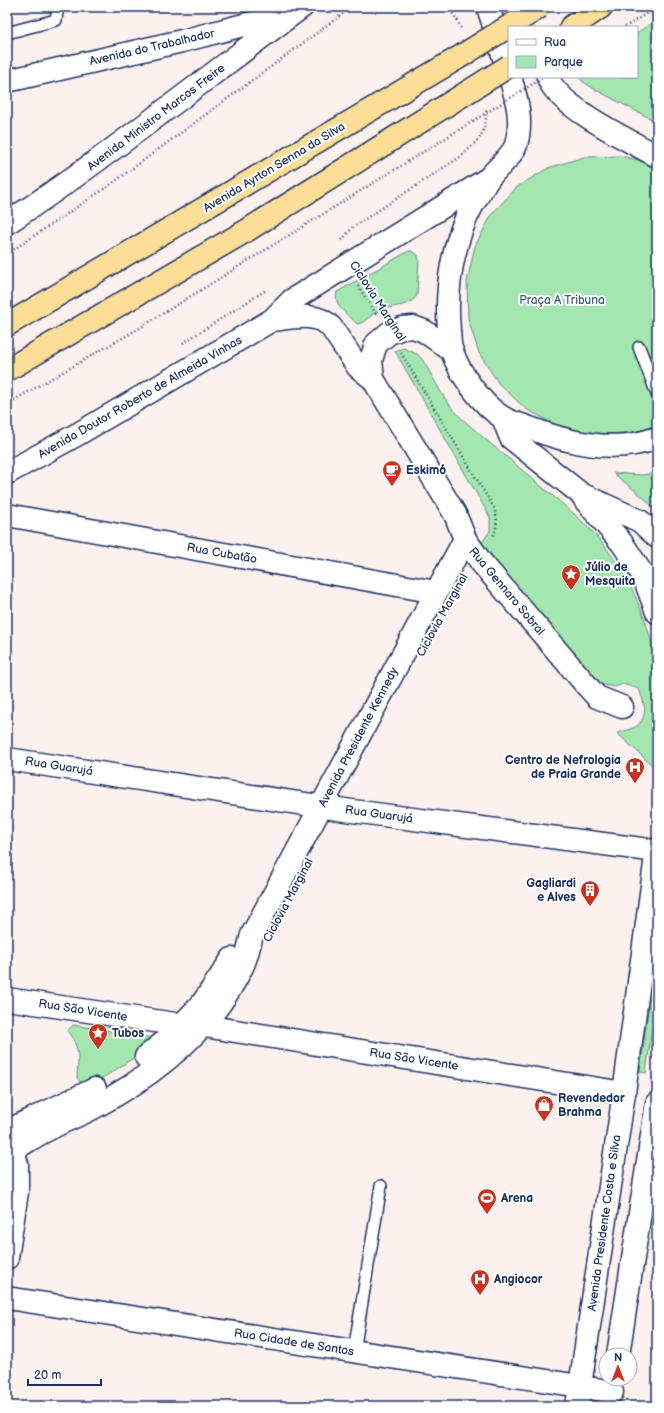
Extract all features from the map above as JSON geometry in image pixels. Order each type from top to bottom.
[{"type":"highway","name":"Avenida Ayrton Senna da Silva","points":[[509,26],[540,7]]},
{"type":"highway","points":[[572,26],[601,7]]},
{"type":"highway","name":"Avenida Ayrton Senna da Silva","points":[[7,325],[508,27]]},
{"type":"highway","points":[[7,370],[246,231],[508,67]]},
{"type":"main road","points":[[488,7],[508,71]]},
{"type":"main road","points":[[529,7],[535,26]]},
{"type":"main road","name":"Avenida do Trabalhador","points":[[7,81],[182,41],[297,9]]},
{"type":"main road","name":"Avenida Ministro Marcos Freire","points":[[7,223],[62,186],[206,80],[297,9]]},
{"type":"main road","points":[[510,78],[518,102],[520,122],[516,146],[489,178],[473,204],[452,263],[448,293],[451,350],[467,381],[484,403],[503,418],[544,434],[578,443],[618,446],[648,442],[657,438]]},
{"type":"main road","points":[[548,78],[550,84],[565,100],[581,113],[657,156]]},
{"type":"main road","points":[[272,320],[292,300],[489,178]]},
{"type":"main road","name":"Rua Gennaro Sobral","points":[[272,320],[310,317],[327,322],[358,367],[372,379],[455,514],[464,539],[481,562],[597,697],[622,707]]},
{"type":"main road","name":"Avenida Doutor Roberto de Almeida Vinhas","points":[[7,473],[78,434],[272,320]]},
{"type":"main road","points":[[372,379],[371,360],[376,344],[389,333],[402,328],[413,327],[424,331],[451,350]]},
{"type":"main road","points":[[503,418],[512,438],[581,494],[622,543],[643,575],[657,612]]},
{"type":"main road","points":[[581,494],[640,521],[657,537]]},
{"type":"main road","name":"Rua Cubatão","points":[[7,515],[436,592]]},
{"type":"main road","name":"Avenida Presidente Kennedy","points":[[9,1141],[49,1128],[92,1108],[126,1089],[159,1066],[185,1045],[204,1026],[224,1001],[243,966],[252,935],[464,539]]},
{"type":"main road","name":"Rua Guarujá","points":[[7,758],[321,806],[657,850]]},
{"type":"main road","name":"Avenida Presidente Costa e Silva","points":[[579,1396],[624,1093],[657,850]]},
{"type":"main road","name":"Avenida Presidente Kennedy","points":[[9,1141],[86,1094],[119,1077],[150,1054],[182,1025],[202,1004],[233,956],[252,935]]},
{"type":"main road","name":"Rua São Vicente","points":[[7,999],[182,1025]]},
{"type":"main road","name":"Rua São Vicente","points":[[204,1026],[624,1093]]},
{"type":"main road","points":[[619,1347],[657,1104]]},
{"type":"main road","points":[[7,1258],[17,1192],[17,1164],[9,1141]]},
{"type":"main road","name":"Rua Cidade de Santos","points":[[7,1298],[354,1351],[579,1396],[612,1392]]},
{"type":"lane","points":[[7,33],[56,20],[58,7]]},
{"type":"lane","points":[[639,347],[657,394]]},
{"type":"lane","points":[[354,1351],[381,1186]]},
{"type":"path","points":[[7,254],[110,185],[352,7]]},
{"type":"path","points":[[448,7],[458,21],[463,35]]},
{"type":"path","points":[[627,26],[657,7]]},
{"type":"path","points":[[7,404],[138,329],[542,78]]},
{"type":"path","name":"Ciclovia Marginal","points":[[481,562],[497,525],[497,516],[494,508],[389,333],[333,248],[340,243],[353,227],[460,157],[471,148],[481,137],[487,121],[486,105]]},
{"type":"green space","points":[[657,19],[657,122],[594,89],[580,78],[638,78],[638,32]]},
{"type":"green space","name":"Praça A Tribuna","points":[[620,156],[657,164],[657,425],[631,433],[594,434],[558,426],[526,409],[499,384],[479,353],[468,319],[467,282],[475,246],[492,214],[517,187],[548,168],[584,157]]},
{"type":"green space","points":[[411,251],[418,255],[419,260],[417,295],[414,299],[400,306],[380,310],[359,324],[356,323],[339,306],[336,297],[337,292]]},
{"type":"green space","points":[[403,348],[417,354],[422,359],[452,408],[460,416],[580,519],[598,538],[615,560],[638,602],[648,631],[655,661],[658,701],[654,767],[617,733],[635,727],[643,719],[644,704],[639,689],[623,684],[615,687],[600,684],[481,544],[490,531],[490,517],[395,351]]},
{"type":"green space","points":[[613,473],[642,475],[657,473],[657,512],[644,498]]},
{"type":"green space","points":[[657,942],[657,989],[646,1073],[640,1072]]},
{"type":"green space","points":[[73,1025],[153,1038],[139,1054],[85,1088],[77,1078],[77,1048],[67,1031]]},
{"type":"place","name":"Eskimó","points":[[392,487]]},
{"type":"place","name":"Júlio de Mesquita","points":[[571,591]]},
{"type":"place","name":"Centro de Nefrologia de Praia Grande","points":[[635,784]]},
{"type":"place","name":"Gagliardi e Alves","points":[[590,907]]},
{"type":"place","name":"Tubos","points":[[98,1050]]},
{"type":"place","name":"Revendedor Brahma","points":[[544,1122]]},
{"type":"place","name":"Arena","points":[[487,1215]]},
{"type":"place","name":"Angiocor","points":[[480,1296]]}]
